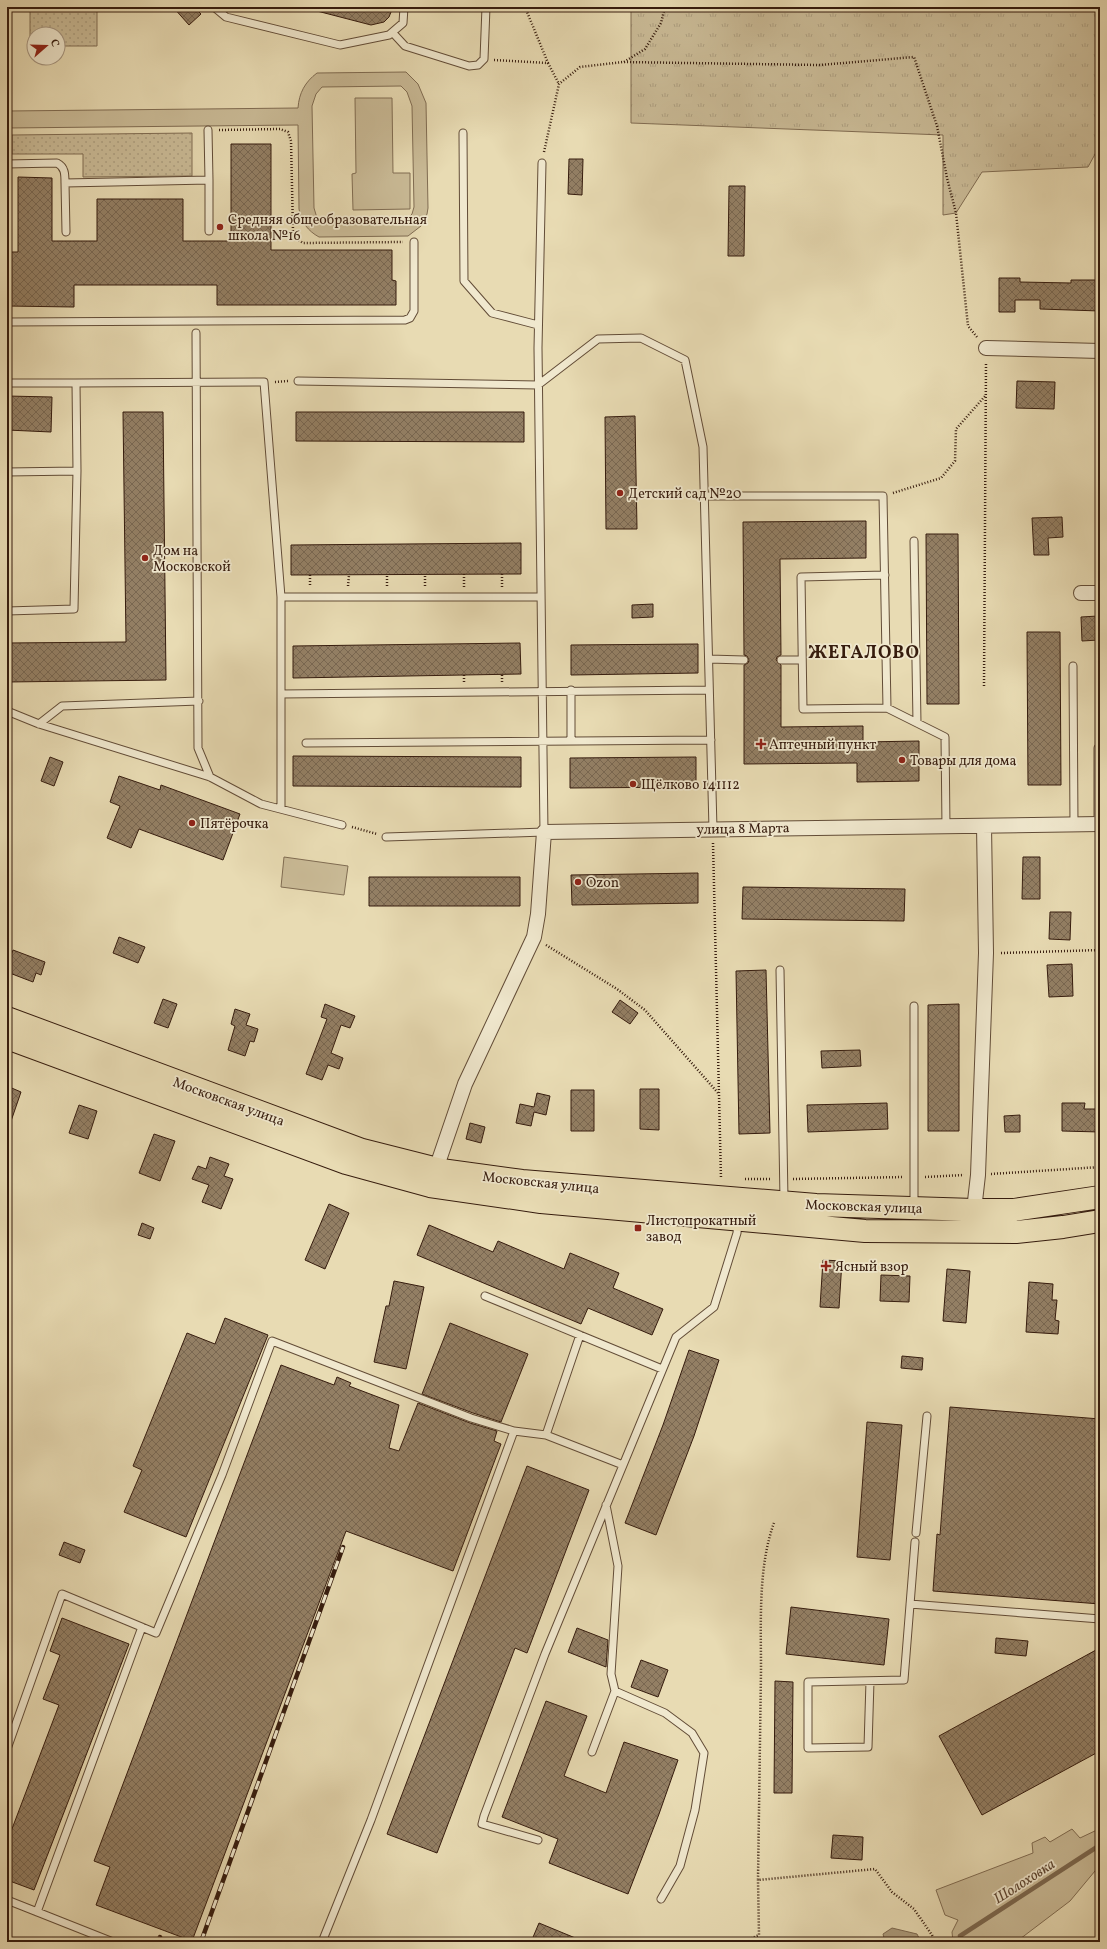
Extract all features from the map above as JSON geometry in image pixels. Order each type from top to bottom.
[{"type":"main road","name":"Московская улица","points":[[7,1018],[362,1150],[436,1169],[522,1181],[784,1203],[974,1210],[1014,1210],[1100,1197]]},
{"type":"main road","name":"Московская улица","points":[[7,1038],[339,1160],[406,1181],[430,1186],[541,1202],[865,1231],[1016,1232],[1100,1221]]},
{"type":"street","points":[[986,348],[1100,351]]},
{"type":"street","points":[[1081,594],[1100,593]]},
{"type":"street","name":"улица 8 Марта","points":[[544,832],[1099,824]]},
{"type":"street","points":[[974,1210],[978,1175],[986,953],[984,826]]},
{"type":"street","points":[[436,1169],[466,1084],[534,936],[538,914],[544,832]]},
{"type":"lane","points":[[214,7],[226,17],[340,45],[393,33],[403,23],[404,7]]},
{"type":"lane","points":[[393,33],[405,46],[469,66],[478,65],[484,59],[486,7]]},
{"type":"lane","points":[[208,130],[209,231]]},
{"type":"lane","points":[[463,133],[464,281],[492,313],[538,325]]},
{"type":"lane","points":[[7,164],[56,163],[62,165],[65,172],[66,232]]},
{"type":"lane","points":[[542,163],[538,385],[544,832]]},
{"type":"lane","points":[[65,183],[209,180]]},
{"type":"lane","points":[[7,322],[405,320],[410,318],[414,311],[414,242]]},
{"type":"lane","points":[[196,333],[199,701],[198,748],[210,777]]},
{"type":"lane","points":[[298,381],[538,385],[598,340],[641,338],[685,360],[703,447],[713,829]]},
{"type":"lane","points":[[7,610],[74,609],[76,382]]},
{"type":"lane","points":[[7,383],[264,382],[281,597],[281,809]]},
{"type":"lane","points":[[7,472],[76,471]]},
{"type":"lane","points":[[704,496],[883,496],[887,708]]},
{"type":"lane","points":[[914,541],[917,723]]},
{"type":"lane","points":[[885,575],[801,577],[803,709],[887,708],[945,737],[946,826]]},
{"type":"lane","points":[[281,597],[541,596]]},
{"type":"lane","points":[[709,660],[744,660]]},
{"type":"lane","points":[[781,660],[802,660]]},
{"type":"lane","points":[[1073,666],[1074,824]]},
{"type":"lane","points":[[281,694],[541,690],[709,690]]},
{"type":"lane","points":[[571,690],[571,741]]},
{"type":"lane","points":[[39,724],[62,706],[199,701]]},
{"type":"lane","points":[[7,711],[39,724],[210,777],[261,804],[342,825]]},
{"type":"lane","points":[[306,743],[711,740]]},
{"type":"lane","points":[[1099,824],[1098,748],[1100,748]]},
{"type":"lane","name":"улица 8 Марта","points":[[386,837],[544,832]]},
{"type":"lane","points":[[780,970],[784,1203]]},
{"type":"lane","points":[[914,1006],[914,1208]]},
{"type":"lane","points":[[538,1840],[482,1824],[544,1654],[662,1369],[676,1337],[714,1307],[737,1233],[739,1220]]},
{"type":"lane","points":[[485,1296],[662,1369]]},
{"type":"lane","points":[[546,1435],[580,1335]]},
{"type":"lane","points":[[7,1749],[62,1594],[156,1633],[222,1475],[272,1341],[471,1418],[514,1431],[546,1435],[623,1465]]},
{"type":"lane","points":[[916,1533],[927,1416]]},
{"type":"lane","points":[[322,1942],[371,1820],[514,1431]]},
{"type":"lane","points":[[592,1752],[615,1691],[611,1674],[618,1566],[606,1505]]},
{"type":"lane","points":[[870,1681],[868,1747],[808,1748],[808,1682],[904,1680],[915,1542]]},
{"type":"lane","points":[[910,1604],[1100,1619]]},
{"type":"lane","points":[[37,1912],[142,1627]]},
{"type":"lane","points":[[615,1691],[664,1713],[692,1733],[704,1753],[695,1810],[680,1866],[661,1899]]},
{"type":"lane","points":[[7,1900],[113,1942]]},
{"type":"path","points":[[525,7],[548,63],[559,84]]},
{"type":"path","points":[[623,62],[645,49],[661,23],[665,7]]},
{"type":"path","points":[[542,163],[559,84],[580,67],[623,62],[819,65],[914,57],[937,126],[947,178],[956,213],[968,326],[986,348],[984,686]]},
{"type":"path","points":[[484,59],[548,63]]},
{"type":"path","points":[[208,130],[280,129],[288,132],[291,141],[294,231],[297,239],[303,242],[414,242]]},
{"type":"path","points":[[264,382],[298,381]]},
{"type":"path","points":[[883,496],[941,478],[955,461],[956,429],[986,395]]},
{"type":"path","points":[[342,825],[386,837]]},
{"type":"path","points":[[713,829],[721,1179]]},
{"type":"path","points":[[534,936],[617,989],[645,1010],[719,1093]]},
{"type":"path","points":[[986,953],[1100,950]]},
{"type":"path","points":[[744,1179],[978,1175],[1100,1167]]},
{"type":"path","points":[[713,1179],[728,1179]]},
{"type":"path","points":[[743,1942],[759,1935],[758,1880],[761,1643],[764,1560],[767,1541],[774,1523]]},
{"type":"path","points":[[758,1880],[875,1869],[892,1892],[914,1909],[935,1942]]},
{"type":"green space","points":[[30,7],[97,7],[97,46],[66,46],[66,26],[30,26]]},
{"type":"green space","points":[[631,7],[1100,7],[1100,145],[1088,167],[982,172],[956,213],[943,215],[943,135],[631,123]]},
{"type":"green space","points":[[406,72],[418,84],[426,103],[428,208],[427,214],[421,226],[408,236],[319,237],[308,229],[301,218],[299,209],[298,125],[7,128],[7,111],[298,108],[303,88],[317,73]],"holes":[[[401,86],[407,92],[412,106],[414,207],[412,214],[404,222],[323,223],[317,218],[314,208],[312,106],[316,94],[322,87]]]},
{"type":"green space","points":[[355,98],[392,98],[393,173],[410,173],[410,209],[353,210],[352,174],[356,173]]},
{"type":"green space","points":[[192,133],[192,176],[83,177],[83,154],[12,154],[12,135]]},
{"type":"green space","points":[[284,857],[348,866],[344,895],[281,887]]},
{"type":"green space","points":[[1072,1829],[1080,1838],[1099,1829],[1100,1865],[1070,1901],[1016,1942],[953,1942],[952,1932],[958,1920],[945,1915],[936,1890],[1033,1853],[1032,1843],[1045,1837],[1050,1842]]},
{"type":"shaded area","points":[[892,1928],[917,1934],[921,1942],[885,1942],[883,1934]]},
{"type":"building","points":[[173,7],[194,7],[201,14],[189,25]]},
{"type":"building","points":[[318,7],[393,7],[389,17],[384,22],[371,25],[317,11]]},
{"type":"building","points":[[231,144],[271,144],[271,250],[392,250],[392,280],[396,281],[396,305],[217,305],[217,285],[74,285],[74,307],[7,306],[7,252],[18,252],[18,177],[52,178],[52,241],[97,241],[97,199],[183,199],[183,241],[231,241]]},
{"type":"building","points":[[569,159],[583,159],[582,195],[568,194]]},
{"type":"building","points":[[729,186],[745,186],[744,256],[728,256]]},
{"type":"building","points":[[999,278],[1020,278],[1020,282],[1071,283],[1071,280],[1100,280],[1100,311],[1040,309],[1040,300],[1015,300],[1015,312],[999,312]]},
{"type":"building","points":[[1017,381],[1055,382],[1054,409],[1016,408]]},
{"type":"building","points":[[7,396],[52,397],[51,432],[7,430]]},
{"type":"building","name":"Дом на Московской","points":[[123,412],[163,412],[166,680],[7,682],[7,643],[126,642]]},
{"type":"building","points":[[296,412],[524,412],[524,442],[296,441]]},
{"type":"building","points":[[635,416],[637,529],[606,529],[605,417]]},
{"type":"building","points":[[1062,517],[1063,537],[1048,538],[1049,555],[1034,555],[1032,518]]},
{"type":"building","points":[[866,521],[866,558],[780,559],[781,655],[777,657],[776,660],[781,665],[781,727],[863,726],[863,742],[919,741],[919,781],[857,782],[857,763],[744,764],[744,665],[748,663],[749,660],[747,656],[744,655],[743,522]]},
{"type":"building","points":[[926,534],[958,534],[959,704],[927,704]]},
{"type":"building","points":[[521,543],[521,574],[291,575],[291,545]]},
{"type":"building","points":[[653,604],[653,617],[632,618],[632,605]]},
{"type":"building","points":[[1098,616],[1099,640],[1082,641],[1081,617]]},
{"type":"building","points":[[1027,632],[1060,632],[1061,785],[1028,785]]},
{"type":"building","points":[[520,643],[521,674],[293,678],[293,646]]},
{"type":"building","points":[[698,644],[698,673],[571,675],[571,645]]},
{"type":"building","points":[[293,756],[521,757],[521,787],[293,786]]},
{"type":"building","points":[[50,757],[63,762],[54,786],[41,781]]},
{"type":"building","points":[[696,757],[696,787],[570,788],[570,758]]},
{"type":"building","name":"Пятёрочка","points":[[119,776],[160,790],[161,785],[240,814],[223,860],[139,829],[131,848],[107,838],[120,806],[110,802]]},
{"type":"building","points":[[1023,857],[1040,857],[1040,899],[1022,899]]},
{"type":"building","points":[[698,873],[698,903],[572,905],[571,875]]},
{"type":"building","points":[[369,877],[520,877],[520,906],[369,906]]},
{"type":"building","points":[[743,887],[905,889],[904,921],[742,919]]},
{"type":"building","points":[[1050,912],[1071,912],[1070,940],[1049,939]]},
{"type":"building","points":[[119,937],[145,947],[138,963],[113,953]]},
{"type":"building","points":[[13,950],[45,962],[41,975],[36,973],[33,982],[7,972],[7,966]]},
{"type":"building","points":[[1072,964],[1073,996],[1049,997],[1047,965]]},
{"type":"building","points":[[766,970],[770,1133],[739,1134],[736,971]]},
{"type":"building","points":[[163,999],[177,1004],[168,1028],[154,1023]]},
{"type":"building","points":[[620,1000],[638,1013],[630,1024],[612,1012]]},
{"type":"building","points":[[325,1004],[355,1016],[350,1028],[341,1025],[331,1053],[343,1058],[339,1069],[328,1065],[322,1080],[306,1074],[327,1019],[321,1017]]},
{"type":"building","points":[[959,1004],[959,1131],[928,1131],[928,1005]]},
{"type":"building","points":[[235,1009],[250,1014],[246,1025],[258,1029],[254,1042],[250,1041],[245,1056],[228,1050],[235,1026],[231,1024]]},
{"type":"building","points":[[860,1050],[861,1066],[822,1068],[821,1051]]},
{"type":"building","points":[[7,1086],[21,1092],[9,1127],[7,1127]]},
{"type":"building","points":[[640,1089],[659,1089],[659,1130],[640,1129]]},
{"type":"building","points":[[571,1090],[594,1090],[594,1131],[571,1131]]},
{"type":"building","points":[[537,1093],[550,1096],[546,1115],[534,1112],[531,1126],[516,1123],[520,1104],[534,1107]]},
{"type":"building","points":[[887,1103],[888,1129],[808,1132],[807,1105]]},
{"type":"building","points":[[1062,1103],[1085,1103],[1084,1109],[1100,1109],[1100,1132],[1062,1131]]},
{"type":"building","points":[[79,1105],[97,1111],[88,1139],[69,1133]]},
{"type":"building","points":[[1020,1115],[1020,1132],[1005,1132],[1004,1116]]},
{"type":"building","points":[[470,1123],[485,1127],[481,1143],[466,1139]]},
{"type":"building","points":[[154,1134],[175,1141],[160,1181],[139,1173]]},
{"type":"building","points":[[210,1157],[229,1164],[224,1176],[233,1179],[221,1209],[202,1202],[209,1185],[192,1179],[198,1166],[206,1169]]},
{"type":"building","points":[[329,1204],[349,1213],[325,1269],[305,1260]]},
{"type":"building","points":[[142,1223],[154,1228],[150,1239],[138,1235]]},
{"type":"building","points":[[429,1225],[493,1252],[498,1241],[564,1269],[570,1253],[619,1273],[613,1288],[663,1309],[652,1335],[588,1308],[581,1324],[417,1255]]},
{"type":"building","points":[[823,1260],[842,1261],[839,1308],[820,1307]]},
{"type":"building","points":[[947,1269],[970,1271],[966,1323],[943,1321]]},
{"type":"building","points":[[881,1275],[910,1276],[909,1302],[880,1301]]},
{"type":"building","points":[[394,1281],[424,1287],[406,1369],[374,1362],[386,1306],[389,1306]]},
{"type":"building","points":[[1029,1282],[1053,1284],[1052,1300],[1057,1300],[1055,1320],[1059,1321],[1058,1334],[1026,1332]]},
{"type":"building","points":[[225,1318],[268,1335],[186,1537],[124,1512],[142,1470],[133,1466],[187,1333],[215,1344]]},
{"type":"building","points":[[450,1323],[528,1354],[501,1422],[422,1394]]},
{"type":"building","points":[[689,1350],[719,1360],[694,1436],[656,1535],[625,1523],[663,1425]]},
{"type":"building","points":[[902,1356],[923,1358],[922,1370],[901,1368]]},
{"type":"building","points":[[281,1365],[334,1385],[337,1377],[351,1383],[349,1386],[399,1405],[389,1448],[399,1451],[418,1403],[470,1423],[497,1431],[494,1441],[501,1444],[453,1571],[346,1531],[192,1941],[96,1905],[110,1867],[94,1861]]},
{"type":"building","points":[[950,1407],[1100,1419],[1100,1604],[933,1591],[937,1534],[940,1535]]},
{"type":"building","points":[[867,1422],[902,1425],[890,1560],[857,1557]]},
{"type":"building","points":[[527,1466],[589,1490],[527,1653],[515,1648],[437,1853],[387,1834]]},
{"type":"building","points":[[64,1542],[85,1550],[80,1563],[59,1555]]},
{"type":"building","points":[[791,1607],[889,1619],[884,1665],[786,1654]]},
{"type":"building","points":[[62,1618],[129,1644],[34,1890],[7,1880],[7,1842],[59,1705],[43,1699],[60,1655],[50,1651]]},
{"type":"building","points":[[577,1628],[608,1640],[606,1667],[568,1652]]},
{"type":"building","points":[[996,1638],[1028,1641],[1026,1656],[995,1653]]},
{"type":"building","points":[[1096,1650],[1100,1658],[1100,1751],[982,1815],[939,1736]]},
{"type":"building","points":[[641,1660],[668,1670],[658,1697],[631,1687]]},
{"type":"building","points":[[775,1681],[793,1682],[792,1793],[774,1793]]},
{"type":"building","points":[[546,1701],[587,1716],[564,1776],[606,1793],[624,1742],[678,1760],[628,1894],[549,1863],[558,1839],[502,1817]]},
{"type":"building","points":[[833,1835],[863,1837],[862,1860],[831,1858]]},
{"type":"building","points":[[539,1923],[585,1942],[531,1942]]},
{"type":"waterway","name":"Шолоховка","points":[[960,1936],[1100,1845]]},
{"type":"railway","points":[[201,1942],[343,1547]]},
{"type":"railway","points":[[158,1942],[160,1937]]},
{"type":"place","name":"Средняя общеобразовательная школа №16","points":[[220,227]]},
{"type":"place","name":"Детский сад №20","points":[[620,493]]},
{"type":"place","name":"Дом на Московской","points":[[145,558]]},
{"type":"place","name":"Аптечный пункт","points":[[761,744]]},
{"type":"place","name":"Товары для дома","points":[[902,760]]},
{"type":"place","name":"Щёлково 141112","points":[[633,784]]},
{"type":"place","name":"Пятёрочка","points":[[192,823]]},
{"type":"place","name":"Ozon","points":[[578,882]]},
{"type":"place","name":"Листопрокатный завод","points":[[638,1228]]},
{"type":"place","name":"Ясный взор","points":[[826,1266]]},
{"type":"district","name":"ЖЕГАЛОВО","points":[[864,652]]}]
